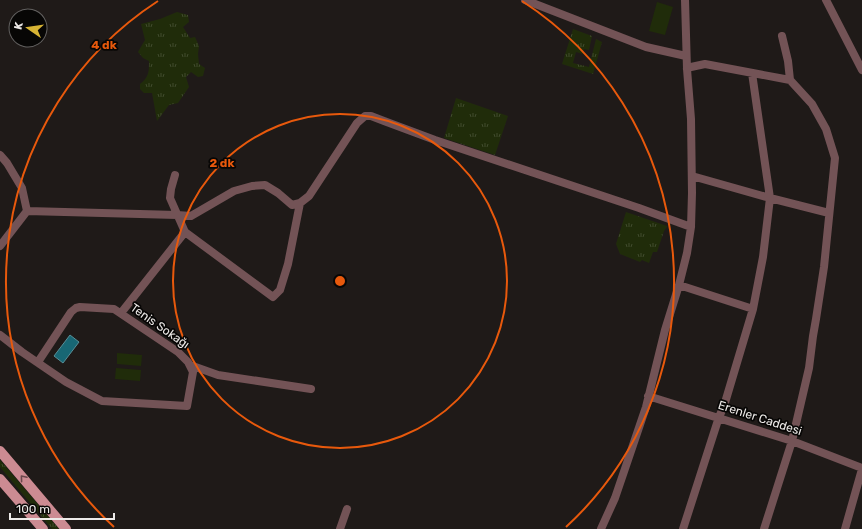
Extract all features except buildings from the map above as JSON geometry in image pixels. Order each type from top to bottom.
[{"type":"main road","points":[[0,451],[66,529]]},
{"type":"main road","points":[[0,479],[43,529]]},
{"type":"street","points":[[525,0],[646,46],[686,56]]},
{"type":"street","points":[[601,529],[615,498],[646,407],[665,330],[687,252],[691,227],[691,119],[686,56],[685,0]]},
{"type":"street","points":[[826,0],[862,70]]},
{"type":"street","points":[[764,529],[792,441],[810,368],[813,336],[824,267],[835,158],[826,129],[812,104],[790,80],[788,61],[782,36]]},
{"type":"street","points":[[687,70],[691,66],[705,64],[790,80]]},
{"type":"street","points":[[683,529],[719,417],[724,406],[753,309],[763,257],[770,198],[752,73]]},
{"type":"street","points":[[27,211],[191,216],[234,191],[252,186],[265,185],[278,193],[292,205],[300,203],[309,196],[356,123],[365,116],[371,116],[435,140],[639,208],[691,227]]},
{"type":"street","points":[[0,155],[7,163],[22,188],[27,211],[0,246]]},
{"type":"street","points":[[175,175],[170,198],[185,232],[273,297],[280,290],[288,264],[300,203]]},
{"type":"street","points":[[692,176],[829,214]]},
{"type":"street","points":[[121,313],[185,232]]},
{"type":"street","points":[[678,285],[753,309]]},
{"type":"street","name":"Tenis Sokağı","points":[[0,335],[66,382],[102,401],[187,406],[193,372],[188,362],[178,352],[114,309],[76,308],[38,362]]},
{"type":"street","points":[[190,365],[218,375],[312,389]]},
{"type":"street","name":"Erenler Caddesi","points":[[648,396],[792,441],[862,469]]},
{"type":"street","points":[[845,529],[862,469]]},
{"type":"street","points":[[340,529],[347,509]]},
{"type":"green space","points":[[657,2],[673,7],[665,35],[649,31]]},
{"type":"green space","points":[[177,12],[188,15],[189,22],[183,27],[190,38],[195,37],[199,46],[199,64],[205,68],[203,76],[198,77],[191,72],[186,77],[189,87],[178,103],[169,105],[157,121],[152,93],[144,93],[140,89],[140,84],[145,79],[149,71],[149,61],[143,58],[138,52],[145,40],[141,24],[160,19]]},
{"type":"green space","points":[[573,29],[592,36],[589,50],[584,49],[583,54],[576,52],[573,63],[589,67],[596,39],[602,42],[593,74],[562,64]]},
{"type":"green space","points":[[456,98],[508,116],[495,155],[444,138]]},
{"type":"green space","points":[[626,212],[667,226],[657,252],[653,252],[649,263],[642,260],[640,262],[620,254],[616,244]]},
{"type":"green space","points":[[117,353],[142,355],[141,366],[117,364]]},
{"type":"green space","points":[[116,368],[141,370],[140,381],[115,379]]},
{"type":"green space","points":[[0,460],[59,529],[52,529],[0,467]]},
{"type":"water","points":[[70,335],[79,342],[63,363],[54,356]]}]
